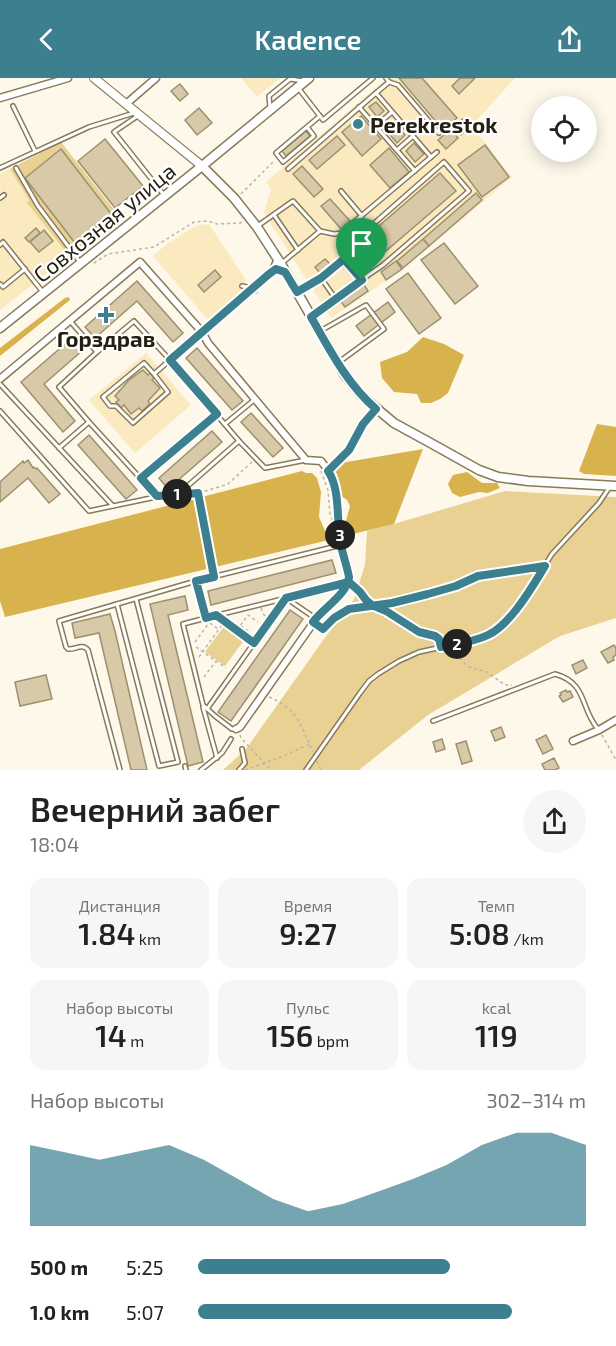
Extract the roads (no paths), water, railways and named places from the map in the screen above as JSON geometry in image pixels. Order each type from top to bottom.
[{"type":"main road","name":"Совхозная улица","points":[[0,328],[304,82]]},
{"type":"main road","points":[[202,166],[234,198],[257,227],[353,385],[376,409],[394,423],[479,470],[498,477],[528,481],[614,485]]},
{"type":"street","points":[[0,98],[68,78]]},
{"type":"street","points":[[94,78],[202,166]]},
{"type":"street","points":[[126,104],[156,78]]},
{"type":"street","points":[[0,379],[140,262],[202,332],[208,343],[306,460],[321,461],[331,474],[336,491],[341,545],[349,573],[349,582],[315,621],[237,729]]},
{"type":"street","points":[[202,332],[281,265]]},
{"type":"street","points":[[272,272],[281,265]]},
{"type":"street","points":[[573,741],[616,720]]},
{"type":"lane","points":[[304,82],[323,120],[373,78]]},
{"type":"lane","points":[[288,169],[376,93],[387,80],[398,85],[439,133]]},
{"type":"lane","points":[[376,93],[431,157]]},
{"type":"lane","points":[[13,105],[35,151]]},
{"type":"lane","points":[[359,107],[415,171]]},
{"type":"lane","points":[[376,126],[392,112]]},
{"type":"lane","points":[[0,168],[89,127],[138,113]]},
{"type":"lane","points":[[138,113],[114,132],[165,196]]},
{"type":"lane","points":[[307,127],[314,136],[284,162],[276,153],[320,116]]},
{"type":"lane","points":[[397,150],[413,136]]},
{"type":"lane","points":[[257,227],[293,201],[320,231],[342,233],[437,152]]},
{"type":"lane","points":[[297,292],[321,278],[344,259],[345,249],[444,162],[469,190],[383,265],[311,317]]},
{"type":"lane","points":[[16,168],[38,206],[81,263]]},
{"type":"lane","points":[[341,191],[362,216]]},
{"type":"lane","points":[[274,215],[298,250]]},
{"type":"lane","points":[[281,265],[320,231]]},
{"type":"lane","points":[[0,245],[3,242],[44,293]]},
{"type":"lane","points":[[344,259],[362,280]]},
{"type":"lane","points":[[0,284],[3,287],[25,269]]},
{"type":"lane","points":[[321,278],[335,298]]},
{"type":"lane","points":[[242,286],[254,290]]},
{"type":"lane","points":[[320,332],[366,305],[384,329],[338,363]]},
{"type":"lane","points":[[69,320],[97,352]]},
{"type":"lane","points":[[157,496],[59,387],[134,321],[265,468],[306,460]]},
{"type":"lane","points":[[154,374],[202,332]]},
{"type":"lane","points":[[144,363],[154,374],[168,392],[133,423],[116,406],[110,406],[103,398],[144,363]]},
{"type":"lane","points":[[0,384],[113,506]]},
{"type":"lane","points":[[225,424],[255,399]]},
{"type":"lane","points":[[0,411],[89,511],[175,494],[183,490],[239,441]]},
{"type":"lane","points":[[141,478],[217,414]]},
{"type":"lane","points":[[59,448],[89,423]]},
{"type":"lane","points":[[306,770],[360,693],[374,678],[399,661],[419,652],[479,639],[500,628],[524,599],[552,554],[614,485]]},
{"type":"lane","points":[[120,770],[88,650],[82,646],[68,649],[66,647],[60,621],[196,581],[341,545]]},
{"type":"lane","points":[[196,581],[208,621]]},
{"type":"lane","points":[[217,758],[183,624],[208,621],[216,615],[349,582]]},
{"type":"lane","points":[[207,709],[286,598]]},
{"type":"lane","points":[[286,598],[315,621]]},
{"type":"lane","points":[[117,604],[159,766],[178,762],[136,599]]},
{"type":"lane","points":[[433,721],[555,674],[572,681],[582,696],[595,727],[599,730]]},
{"type":"lane","points":[[203,705],[232,729],[237,729]]},
{"type":"lane","points":[[201,770],[217,758],[231,739]]},
{"type":"lane","points":[[239,770],[245,763],[242,749]]},
{"type":"place","name":"Perekrestok","points":[[358,124]]},
{"type":"place","name":"Горздрав","points":[[106,315]]}]
